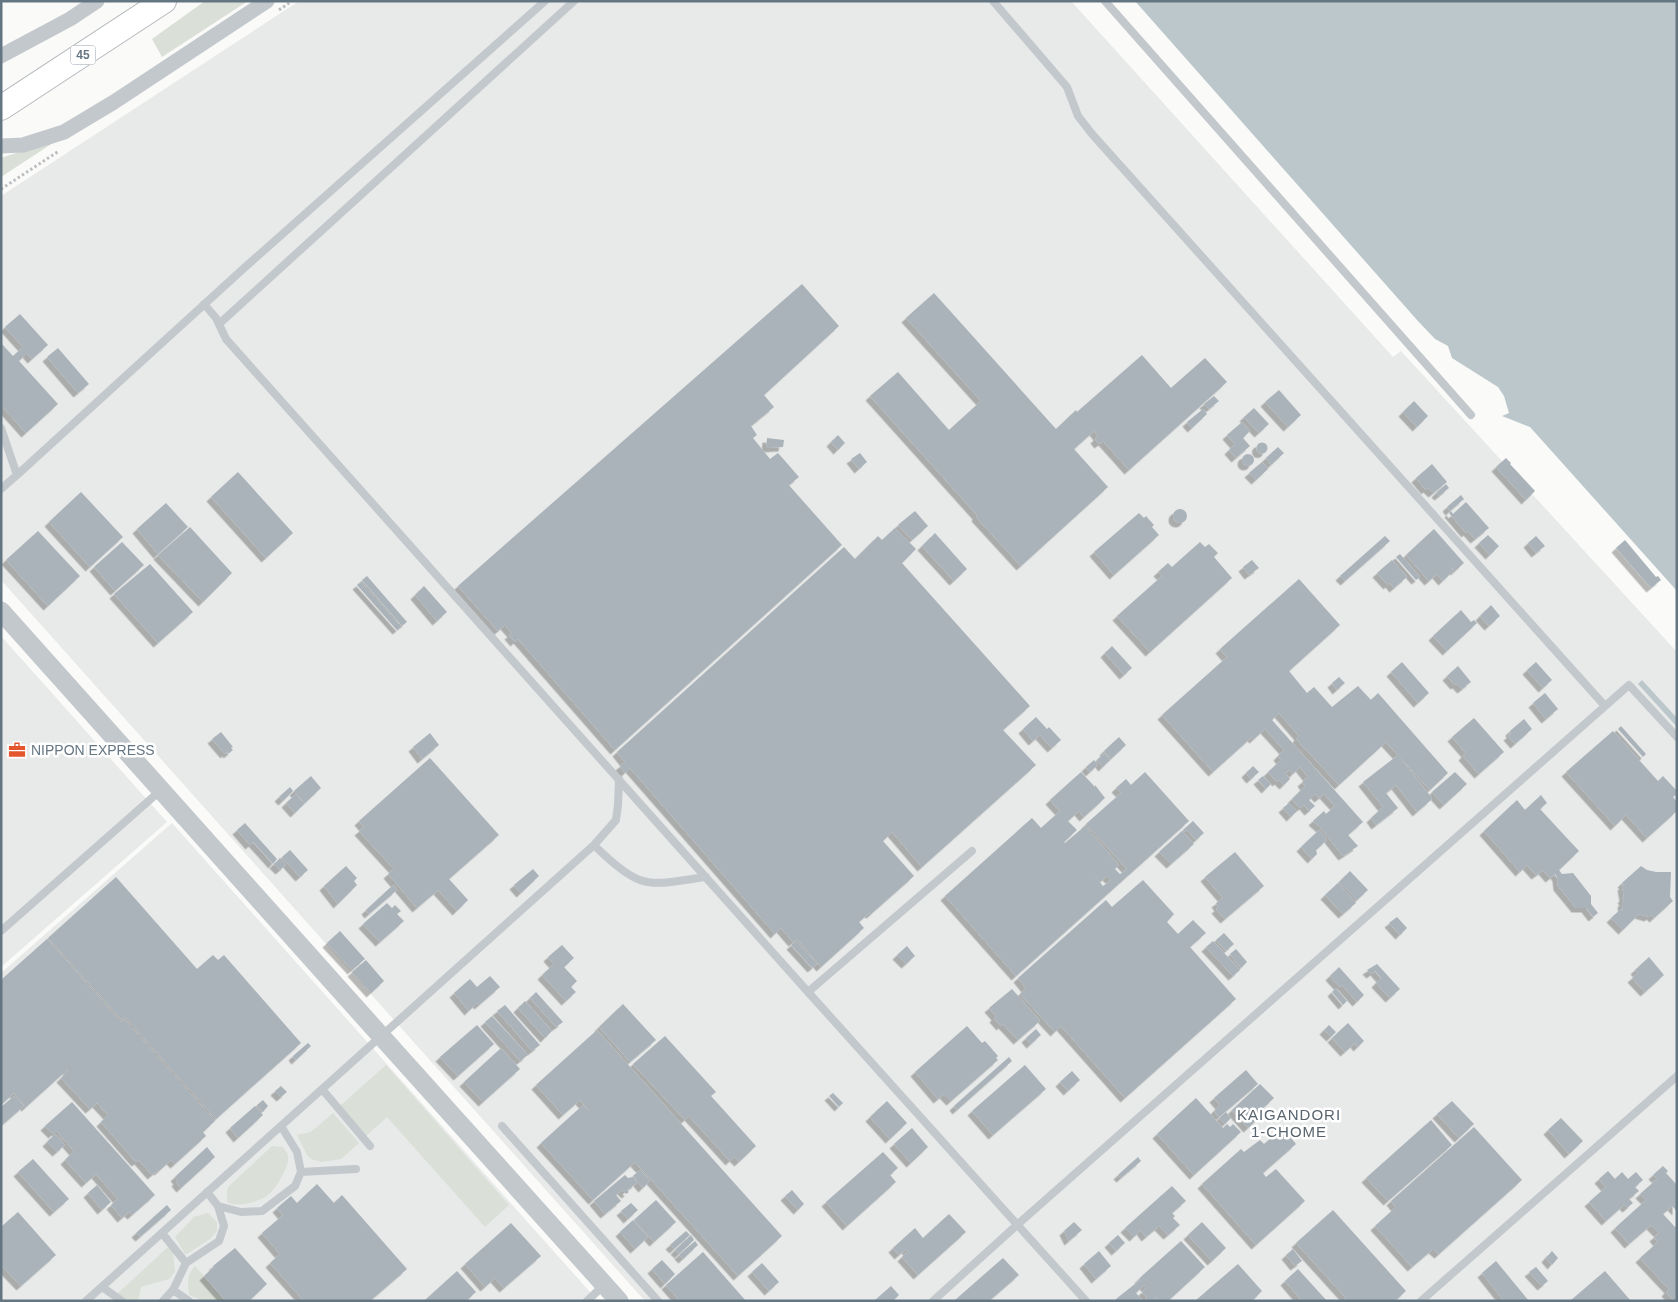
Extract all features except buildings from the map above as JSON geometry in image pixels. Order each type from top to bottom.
[{"type":"main road","name":"45","points":[[1,108],[164,1]]},
{"type":"street","points":[[1,56],[70,19],[97,1]]},
{"type":"street","points":[[1,146],[23,145],[64,132],[114,102],[267,1]]},
{"type":"street","points":[[1,611],[619,1301]]},
{"type":"lane","points":[[1,489],[204,304],[545,1]]},
{"type":"lane","points":[[219,324],[574,1]]},
{"type":"lane","points":[[992,1],[1068,87],[1078,116],[1092,134],[1605,706]]},
{"type":"lane","points":[[1104,1],[1471,415]]},
{"type":"lane","points":[[204,304],[219,324],[226,339],[1086,1301]]},
{"type":"lane","points":[[1,428],[17,475]]},
{"type":"lane","points":[[933,1301],[1629,685],[1677,737]]},
{"type":"lane","points":[[86,1301],[594,845],[616,820],[619,779]]},
{"type":"lane","points":[[1,931],[161,790]]},
{"type":"lane","points":[[594,845],[604,855],[640,880],[661,883],[706,877]]},
{"type":"lane","points":[[808,992],[972,852]]},
{"type":"lane","points":[[1421,1301],[1677,1076]]},
{"type":"lane","points":[[322,1089],[370,1146]]},
{"type":"lane","points":[[218,1206],[241,1212],[262,1211],[295,1186],[301,1172],[297,1152],[281,1126]]},
{"type":"lane","points":[[502,1126],[658,1301]]},
{"type":"lane","points":[[301,1172],[356,1169]]},
{"type":"lane","points":[[163,1301],[173,1290],[186,1263],[218,1241],[224,1226],[218,1206],[207,1192]]},
{"type":"lane","points":[[162,1233],[186,1263]]},
{"type":"lane","points":[[587,1301],[605,1285]]},
{"type":"lane","points":[[102,1287],[122,1301]]},
{"type":"lane","points":[[173,1290],[189,1301]]},
{"type":"shaded area","points":[[205,1],[248,1],[162,57],[152,39]]},
{"type":"shaded area","points":[[299,1],[1071,1],[1393,357],[1401,351],[1677,652],[1677,1301],[645,1301],[1,580],[1,196]]},
{"type":"shaded area","points":[[1135,1],[1677,1],[1677,591],[1530,427],[1502,416],[1509,413],[1504,396],[1498,387],[1452,358],[1448,346],[1435,339],[1417,320]]},
{"type":"shaded area","points":[[59,139],[1,177],[1,158]]},
{"type":"shaded area","points":[[1,636],[167,822],[1,967]]},
{"type":"shaded area","points":[[1642,680],[1677,718],[1677,727],[1638,684]]},
{"type":"shaded area","points":[[172,823],[598,1301],[1,1301],[1,973]]},
{"type":"shaded area","points":[[386,1065],[509,1205],[485,1227],[387,1117],[366,1136],[340,1106]]},
{"type":"shaded area","points":[[333,1113],[359,1143],[341,1159],[322,1162],[311,1159],[297,1135],[311,1132]]},
{"type":"shaded area","points":[[272,1146],[283,1147],[288,1158],[285,1170],[278,1184],[264,1198],[254,1202],[232,1204],[227,1202],[229,1186]]},
{"type":"shaded area","points":[[208,1213],[217,1222],[217,1231],[210,1239],[185,1254],[175,1237],[194,1217]]},
{"type":"shaded area","points":[[168,1247],[173,1252],[175,1272],[169,1279],[141,1287],[138,1301],[129,1301],[117,1294]]},
{"type":"shaded area","points":[[195,1266],[225,1301],[203,1301],[189,1295],[189,1276]]},
{"type":"place","name":"NIPPON EXPRESS","points":[[17,750]]},
{"type":"district","name":"KAIGANDORI 1-CHOME","points":[[1289,1122]]}]
